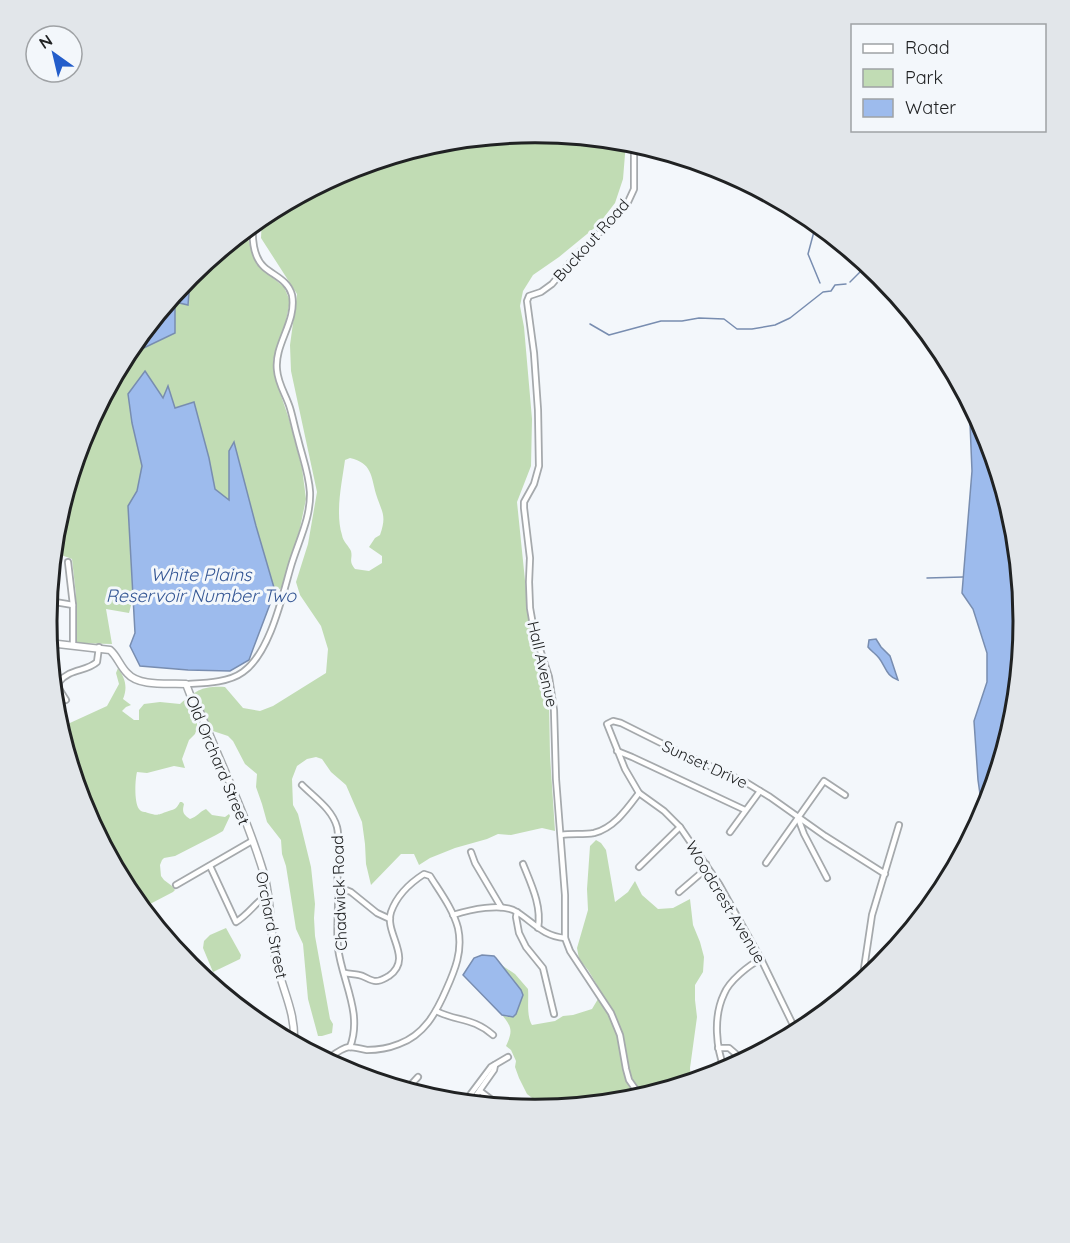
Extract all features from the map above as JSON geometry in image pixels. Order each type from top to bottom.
[{"type":"street","name":"Buckout Road","points":[[536,294],[552,284],[579,252],[628,202],[634,189],[633,154]]},
{"type":"street","name":"Old Orchard Street","points":[[252,236],[261,264],[284,282],[292,297],[291,318],[278,353],[276,367],[308,477],[310,491],[307,516],[274,622],[255,661],[244,672],[234,677],[186,684],[200,712],[252,841]]},
{"type":"street","name":"Hall Avenue","points":[[536,294],[529,296],[526,306],[534,353],[539,466],[534,484],[524,502],[524,508],[530,558],[530,608],[534,631],[549,677],[554,710],[556,779],[565,895],[565,938],[570,951],[611,1012],[620,1035],[629,1080],[635,1088]]},
{"type":"street","points":[[68,562],[73,605],[73,645]]},
{"type":"street","points":[[58,602],[73,605]]},
{"type":"street","points":[[58,644],[111,650],[135,680],[186,684]]},
{"type":"street","points":[[61,680],[79,669],[93,666],[97,662],[99,647]]},
{"type":"street","points":[[63,695],[66,700]]},
{"type":"street","name":"Woodcrest Avenue","points":[[608,722],[607,726],[616,751],[639,793],[680,827],[706,864],[761,959],[793,1024]]},
{"type":"street","name":"Sunset Drive","points":[[608,722],[621,723],[760,791],[885,874]]},
{"type":"street","points":[[616,751],[745,810]]},
{"type":"street","points":[[766,863],[824,781],[846,795]]},
{"type":"street","name":"Chadwick Road","points":[[302,785],[332,815],[339,835],[338,949],[353,1007],[354,1033],[350,1047]]},
{"type":"street","points":[[730,832],[760,791]]},
{"type":"street","points":[[561,835],[604,829],[621,817],[639,793]]},
{"type":"street","points":[[798,818],[827,878]]},
{"type":"street","points":[[864,967],[872,915],[899,825]]},
{"type":"street","points":[[639,867],[680,827]]},
{"type":"street","points":[[176,885],[252,841]]},
{"type":"street","name":"Orchard Street","points":[[252,841],[264,874],[275,955],[291,1011],[295,1034]]},
{"type":"street","points":[[471,852],[501,907]]},
{"type":"street","points":[[524,864],[538,907],[538,928]]},
{"type":"street","points":[[679,892],[700,874],[706,864]]},
{"type":"street","points":[[210,866],[236,922],[268,894]]},
{"type":"street","points":[[334,1055],[350,1047],[369,1050],[402,1043],[413,1037],[427,1024],[436,1011],[459,957],[459,937],[453,915],[430,876],[424,874],[409,884],[391,912],[390,919],[399,955],[394,971],[386,978],[374,981],[345,973]]},
{"type":"street","points":[[339,887],[351,892],[377,913],[390,919]]},
{"type":"street","points":[[453,915],[472,910],[506,907],[551,936],[565,938]]},
{"type":"street","points":[[517,912],[519,933],[526,947],[543,968],[554,1014]]},
{"type":"street","points":[[722,1061],[718,1048],[718,1017],[723,994],[745,970],[761,959]]},
{"type":"street","points":[[436,1011],[474,1022],[486,1028],[493,1035]]},
{"type":"street","points":[[718,1048],[729,1048],[736,1054]]},
{"type":"street","points":[[470,1095],[491,1067],[508,1057]]},
{"type":"street","points":[[477,1095],[495,1065]]},
{"type":"street","points":[[412,1083],[418,1077]]},
{"type":"street","points":[[480,1091],[487,1096]]},
{"type":"green space","points":[[535,143],[625,153],[623,179],[615,203],[598,225],[533,275],[523,291],[520,306],[532,419],[531,466],[517,502],[531,639],[549,702],[555,831],[542,828],[511,835],[498,834],[455,848],[419,865],[414,854],[401,854],[371,885],[366,864],[362,822],[346,785],[331,772],[322,759],[316,757],[307,759],[297,766],[292,779],[293,805],[298,814],[311,867],[315,904],[315,936],[330,1019],[333,1024],[332,1033],[322,1036],[318,1036],[308,999],[303,944],[296,929],[281,840],[267,822],[256,787],[257,774],[245,764],[233,741],[228,736],[210,730],[197,718],[195,734],[189,740],[182,759],[185,768],[174,766],[147,773],[137,772],[135,785],[137,806],[141,811],[154,815],[159,814],[174,809],[182,802],[184,813],[190,819],[206,809],[212,815],[225,817],[229,814],[230,816],[223,831],[175,856],[162,860],[161,876],[175,890],[150,904],[106,833],[82,775],[68,724],[107,706],[119,684],[116,673],[118,668],[125,683],[123,699],[131,705],[122,711],[134,720],[139,720],[139,710],[144,704],[160,702],[180,704],[196,692],[211,687],[225,687],[243,708],[260,711],[273,706],[326,673],[328,649],[321,626],[300,595],[296,582],[308,544],[317,492],[291,371],[290,345],[297,294],[261,238],[261,229],[269,224],[324,193],[381,169],[411,160],[473,148]],"holes":[[[350,458],[363,463],[371,476],[383,518],[380,535],[369,547],[382,556],[382,563],[369,571],[355,569],[353,566],[351,551],[344,540],[339,517],[345,460]]]},
{"type":"green space","points":[[248,239],[257,265],[284,287],[290,301],[284,330],[273,360],[275,378],[302,468],[306,499],[282,588],[275,591],[256,526],[229,452],[229,500],[215,489],[193,402],[175,408],[167,388],[163,399],[145,371],[132,423],[142,466],[137,491],[128,506],[133,598],[129,613],[106,609],[112,644],[75,643],[76,595],[72,559],[62,555],[73,498],[82,468],[106,410],[121,382],[144,348],[174,333],[175,308],[179,302],[188,305],[189,293],[220,262]]},
{"type":"green space","points":[[596,840],[606,850],[615,902],[628,892],[635,881],[642,895],[658,909],[673,908],[690,899],[693,925],[704,957],[703,972],[695,985],[697,1017],[690,1073],[628,1090],[535,1100],[527,1094],[515,1067],[516,1061],[511,1050],[506,1046],[510,1037],[510,1029],[502,1015],[513,1017],[523,995],[500,964],[515,974],[528,989],[528,1012],[532,1025],[555,1021],[563,1016],[592,1009],[598,999],[597,985],[579,959],[577,948],[588,910],[590,846]]},
{"type":"green space","points":[[226,928],[241,955],[240,959],[213,972],[203,948],[204,941],[210,935]]},
{"type":"water","points":[[189,293],[189,293],[188,305],[179,303]]},
{"type":"water","points":[[175,307],[175,333],[144,348]]},
{"type":"water","name":"White Plains Reservoir Number Two","points":[[145,371],[163,398],[168,386],[175,408],[194,402],[215,489],[229,500],[229,451],[234,442],[275,591],[249,660],[230,671],[140,666],[130,646],[135,633],[128,506],[137,491],[142,466],[128,394]]},
{"type":"water","points":[[970,423],[988,468],[1004,528],[1012,590],[1013,622],[1009,684],[1004,715],[980,796],[974,721],[987,682],[987,653],[973,609],[962,593],[972,471]]},
{"type":"water","points":[[876,639],[890,656],[898,680],[889,674],[879,658],[868,647],[869,640]]},
{"type":"water","points":[[482,955],[494,956],[521,990],[523,995],[513,1017],[502,1015],[463,975],[474,958]]},
{"type":"waterway","points":[[814,233],[808,254],[820,283]]},
{"type":"waterway","points":[[850,282],[860,272]]},
{"type":"waterway","points":[[590,324],[609,335],[661,321],[699,318],[724,319],[737,329],[752,329],[775,325],[790,318],[823,292],[831,291],[835,285],[846,284]]},
{"type":"waterway","points":[[927,578],[963,577]]}]
